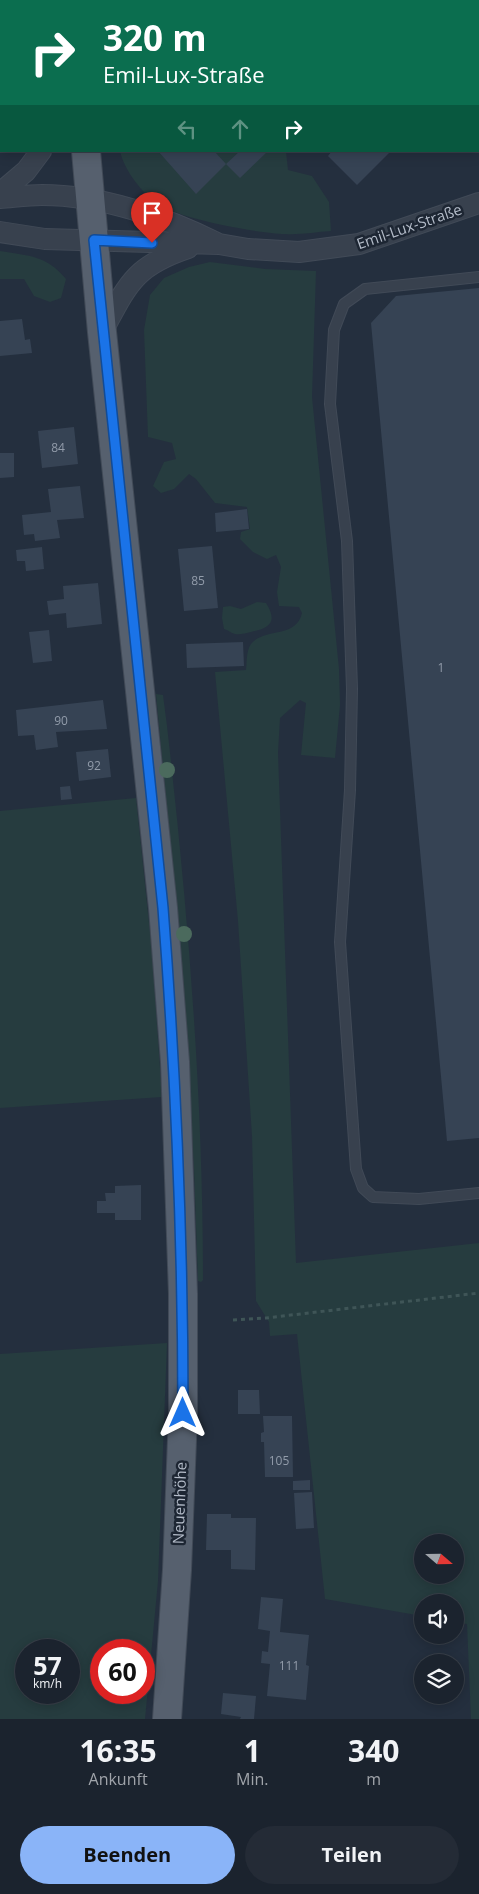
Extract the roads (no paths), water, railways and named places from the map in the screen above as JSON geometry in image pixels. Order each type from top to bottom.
[{"type":"main road","name":"Neuenhöhe","points":[[86,152],[102,332],[163,908],[175,1062],[182,1294],[183,1413],[177,1570],[167,1719]]},
{"type":"street","points":[[0,193],[26,172],[40,152]]},
{"type":"street","name":"Emil-Lux-Straße","points":[[0,198],[43,195],[91,200],[131,210],[193,231],[219,244]]},
{"type":"street","name":"Emil-Lux-Straße","points":[[0,232],[46,239],[197,245],[219,244],[277,252],[328,249],[374,239],[479,203]]},
{"type":"street","name":"Emil-Lux-Straße","points":[[102,332],[118,302],[142,270],[168,255],[197,245]]},
{"type":"lane","points":[[479,277],[365,289],[344,304],[334,330],[330,404],[347,541],[352,689],[350,790],[340,942],[356,1169],[363,1188],[373,1197],[419,1199],[479,1193]]}]
